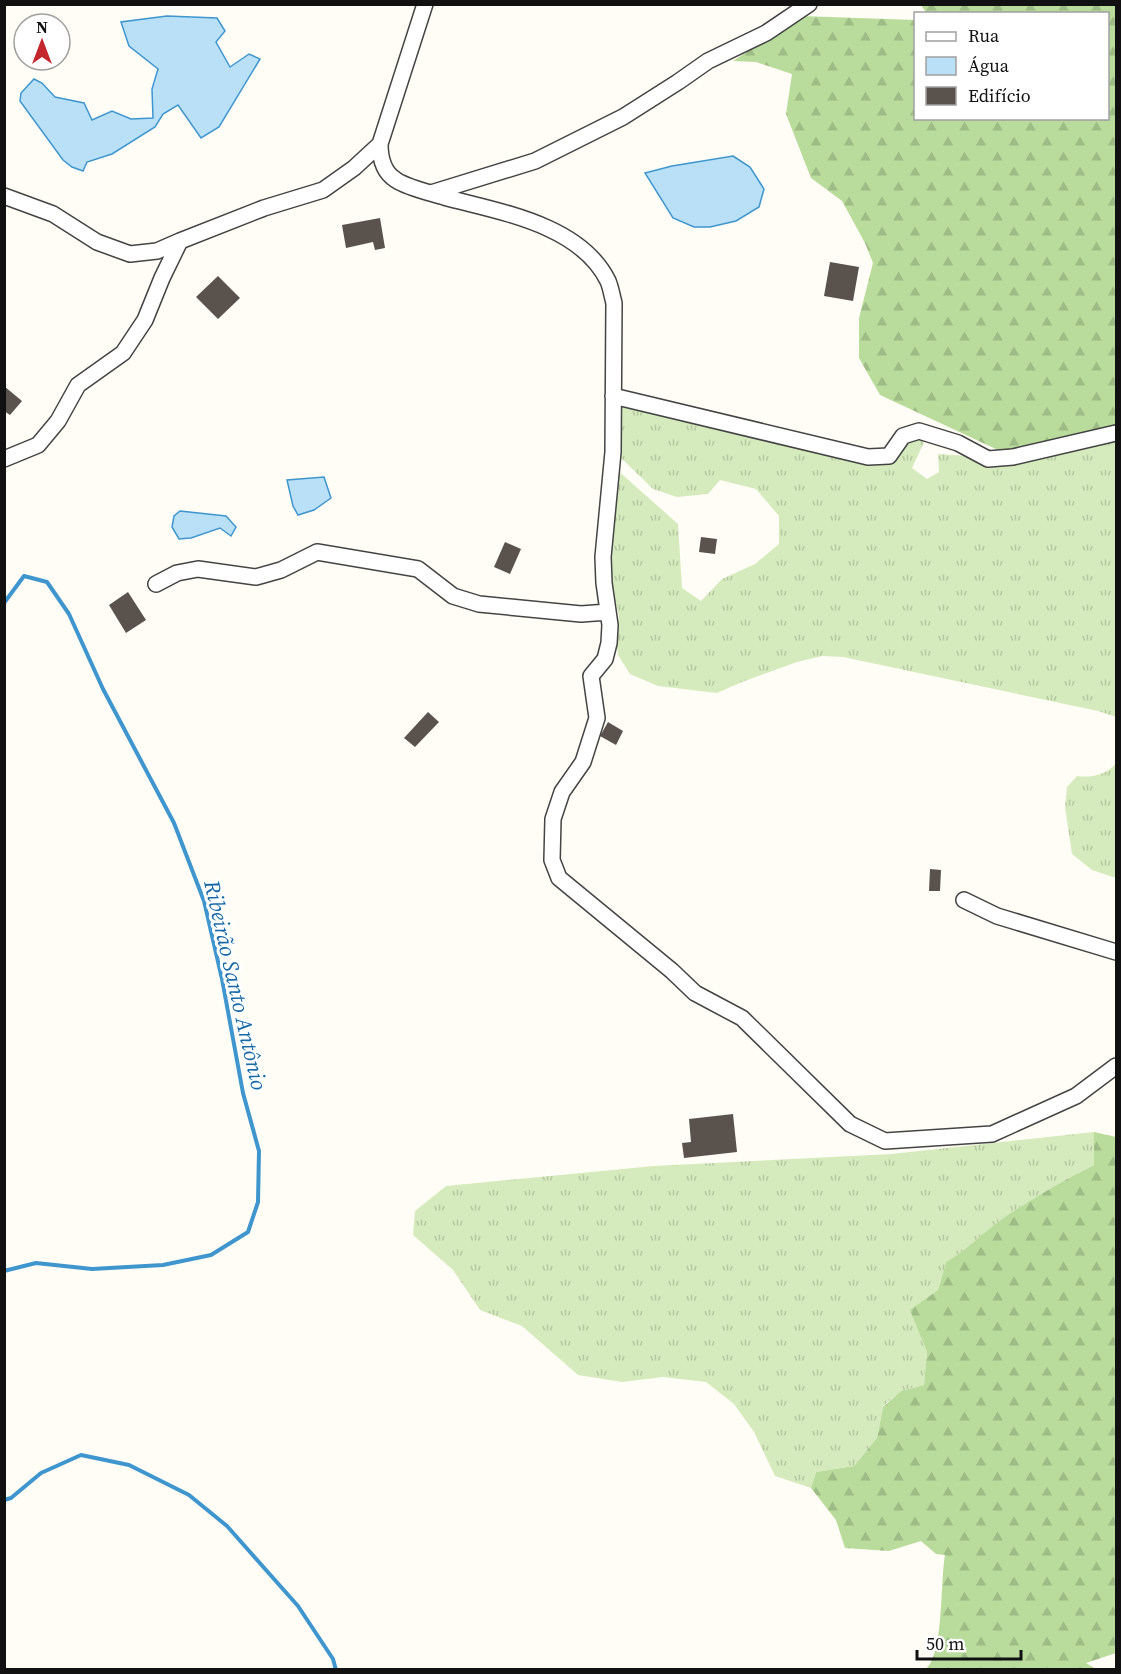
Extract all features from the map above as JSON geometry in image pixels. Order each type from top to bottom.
[{"type":"street","points":[[425,4],[380,144],[380,157],[385,168],[396,180],[431,193],[539,224],[580,247],[596,262],[608,282],[614,303],[613,452],[603,557],[609,642],[605,659],[591,675],[597,718],[583,762],[562,792],[553,819],[552,861],[559,878],[672,971],[695,993],[742,1018],[850,1124],[885,1141],[992,1134],[1076,1096],[1116,1066]]},
{"type":"street","points":[[431,193],[535,161],[614,122],[678,82],[708,60],[766,33],[809,4]]},
{"type":"street","points":[[4,196],[54,214],[97,242],[130,254],[157,251],[264,208],[322,190],[354,168],[380,144]]},
{"type":"street","points":[[4,459],[38,445],[58,421],[78,384],[123,353],[145,320],[180,241]]},
{"type":"street","points":[[613,396],[868,457],[890,456],[903,436],[919,431],[958,443],[988,459],[1012,457],[1116,433]]},
{"type":"street","points":[[156,584],[177,573],[198,569],[256,577],[281,570],[317,552],[418,569],[453,596],[479,604],[581,614],[608,612]]},
{"type":"street","points":[[964,900],[997,916],[1116,952]]},
{"type":"green space","points":[[921,5],[1116,5],[1116,429],[1012,454],[998,450],[880,395],[859,358],[859,318],[873,263],[865,243],[842,201],[811,178],[786,114],[792,74],[756,62],[733,61],[801,16],[914,20],[914,120],[1109,120],[1109,12],[926,12]]},
{"type":"green space","points":[[618,400],[726,428],[892,465],[908,440],[926,438],[912,468],[927,479],[939,472],[938,454],[969,456],[1116,436],[1116,717],[1098,711],[843,657],[822,656],[797,662],[717,693],[658,686],[630,674],[618,655],[616,640],[619,616],[610,569],[616,469],[678,524],[682,588],[701,601],[722,579],[755,564],[779,544],[779,516],[756,489],[720,480],[708,494],[677,497],[653,489],[620,457]]},
{"type":"green space","points":[[1116,763],[1116,878],[1092,870],[1072,854],[1065,807],[1067,787],[1077,776],[1098,775]]},
{"type":"green space","points":[[1094,1132],[1094,1165],[1047,1190],[1013,1212],[946,1262],[938,1290],[911,1310],[927,1352],[924,1385],[901,1391],[883,1406],[877,1438],[854,1466],[816,1472],[811,1488],[775,1476],[754,1432],[734,1404],[706,1382],[663,1377],[622,1382],[578,1375],[522,1326],[480,1310],[453,1270],[413,1235],[415,1211],[446,1186],[654,1166],[891,1154]]},
{"type":"green space","points":[[1094,1132],[1116,1137],[1116,1653],[1086,1663],[1096,1669],[926,1669],[932,1661],[939,1633],[945,1555],[936,1554],[921,1541],[889,1551],[845,1548],[836,1520],[811,1488],[816,1472],[854,1466],[877,1438],[883,1407],[901,1391],[924,1385],[927,1352],[910,1310],[938,1290],[946,1262],[1013,1212],[1047,1190],[1094,1165]]},
{"type":"water","points":[[167,16],[217,18],[225,31],[216,42],[230,67],[249,54],[260,59],[219,127],[201,138],[178,105],[163,114],[155,127],[112,154],[87,162],[83,171],[72,167],[63,160],[20,101],[21,93],[34,79],[42,83],[55,97],[84,103],[92,120],[112,111],[131,119],[153,118],[152,89],[158,69],[129,46],[121,22]]},
{"type":"water","points":[[733,156],[750,167],[764,189],[759,207],[736,221],[710,227],[694,227],[673,218],[645,173],[672,166]]},
{"type":"water","points":[[324,477],[331,498],[314,510],[298,515],[293,506],[287,480]]},
{"type":"water","points":[[180,511],[226,516],[236,527],[231,536],[220,528],[191,538],[179,539],[172,527],[174,516]]},
{"type":"building","points":[[380,218],[385,248],[375,250],[373,242],[346,248],[342,225]]},
{"type":"building","points":[[830,262],[859,267],[853,301],[824,296]]},
{"type":"building","points":[[218,276],[240,298],[218,319],[196,297]]},
{"type":"building","points":[[4,386],[22,401],[10,415],[4,411]]},
{"type":"building","points":[[701,537],[717,539],[715,554],[699,552]]},
{"type":"building","points":[[505,542],[521,549],[510,574],[494,567]]},
{"type":"building","points":[[128,592],[146,620],[126,633],[109,605]]},
{"type":"building","points":[[428,712],[439,722],[415,747],[404,738]]},
{"type":"building","points":[[608,722],[623,731],[616,745],[600,736]]},
{"type":"building","points":[[930,869],[941,870],[940,891],[929,891]]},
{"type":"building","points":[[733,1114],[737,1152],[684,1158],[682,1143],[691,1142],[689,1119]]},
{"type":"waterway","name":"Ribeirão Santo Antônio","points":[[4,603],[24,576],[47,582],[69,614],[103,689],[174,823],[204,901],[222,979],[243,1093],[259,1151],[258,1202],[248,1232],[211,1255],[163,1265],[92,1269],[36,1263],[4,1271]]},
{"type":"waterway","name":"Ribeirão Santo Antônio","points":[[4,1500],[11,1498],[41,1473],[81,1455],[129,1465],[189,1495],[227,1526],[298,1606],[333,1659],[336,1670]]}]
